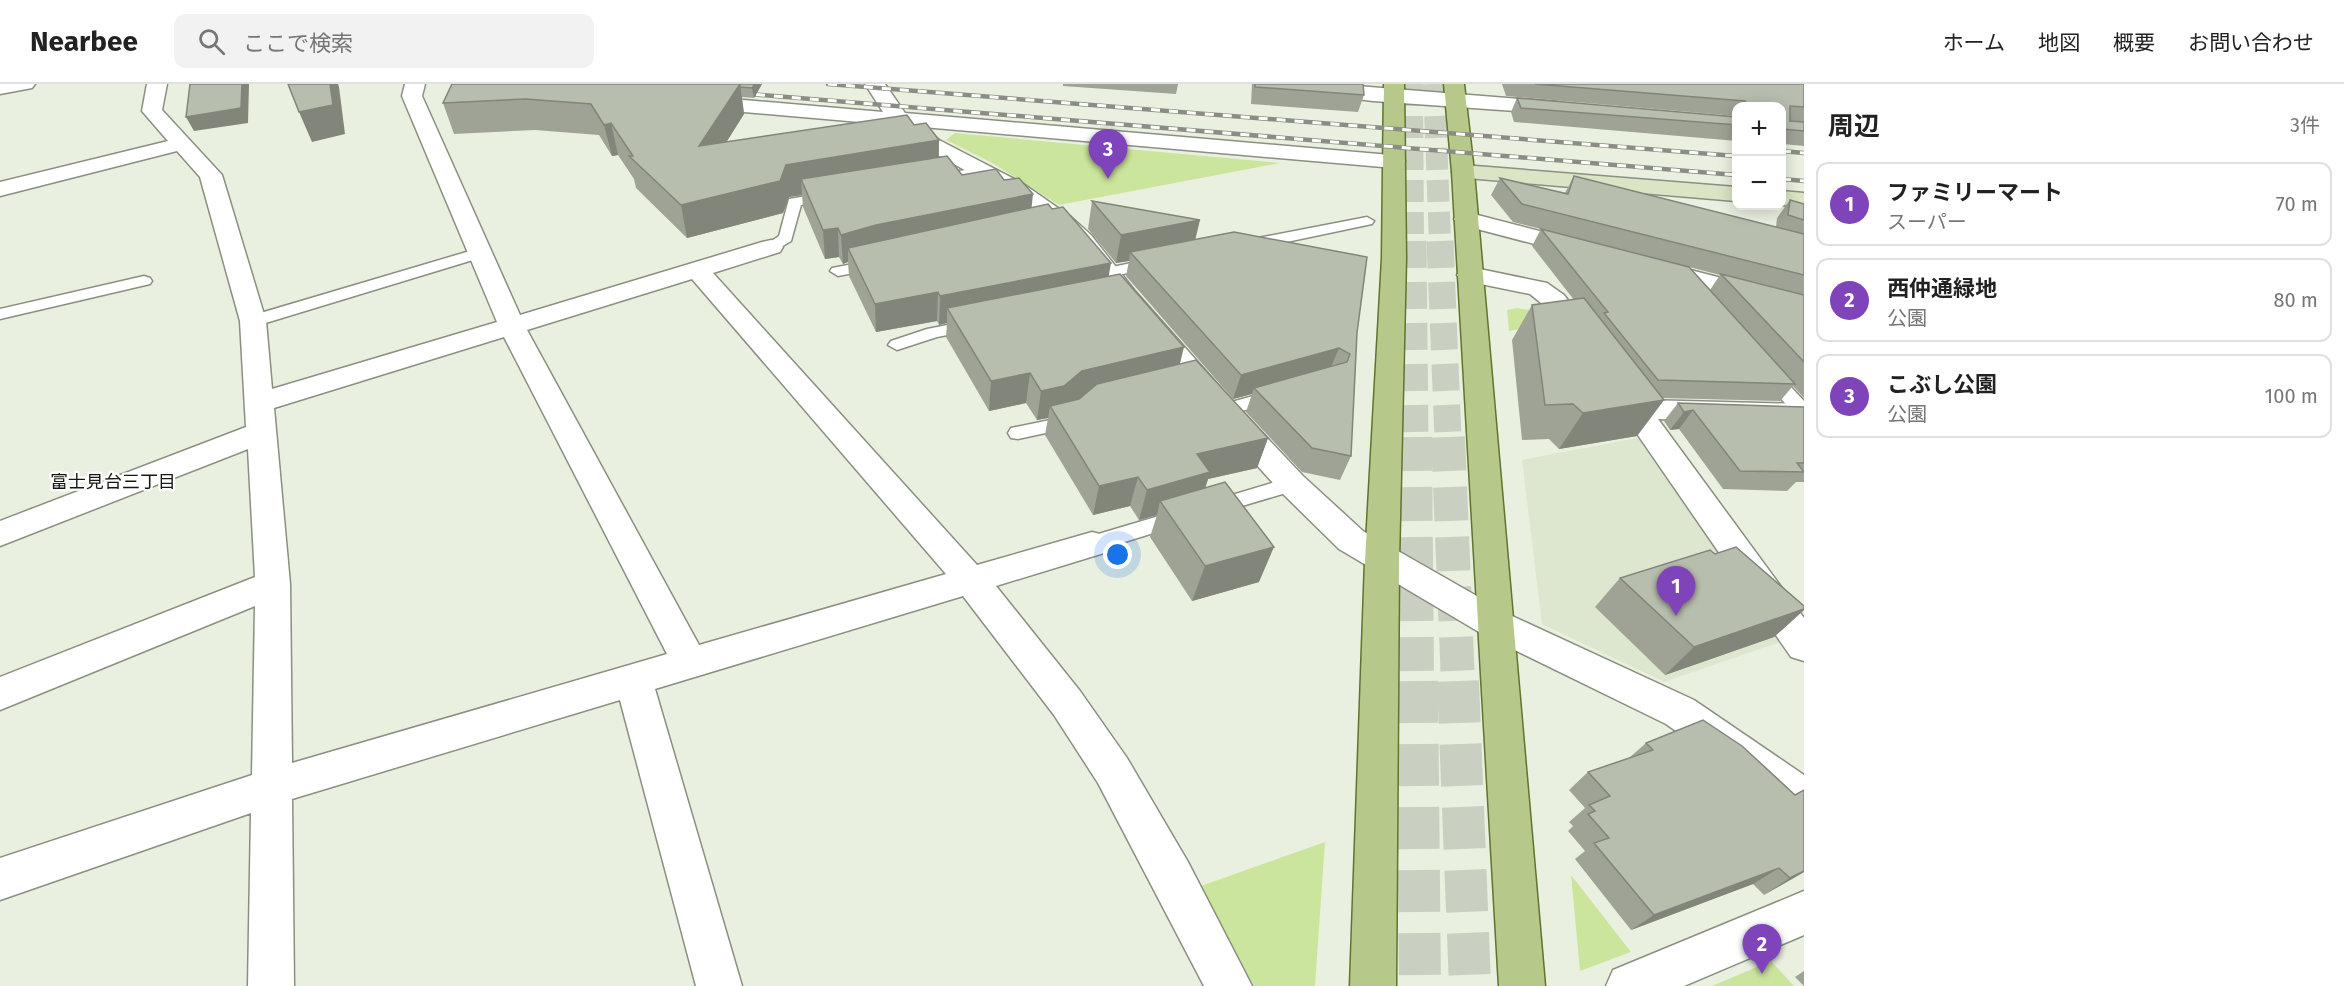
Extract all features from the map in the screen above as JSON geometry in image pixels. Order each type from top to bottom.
[{"type":"main road","points":[[1373,986],[1382,561],[1394,258],[1394,90]]},
{"type":"main road","points":[[1454,92],[1463,172],[1497,625],[1529,984]]},
{"type":"street","points":[[0,88],[25,84]]},
{"type":"street","points":[[157,84],[152,111],[211,175],[253,321],[273,584],[272,986]]},
{"type":"street","points":[[416,84],[412,96],[512,326],[689,662]]},
{"type":"street","points":[[875,84],[897,117],[932,144],[1014,188],[1111,289],[1187,382],[1224,410],[1292,484],[1351,540],[1382,561],[1497,625],[1680,712],[1804,798]]},
{"type":"street","points":[[1285,84],[1499,93],[1573,109]]},
{"type":"street","points":[[676,100],[1394,160]]},
{"type":"street","points":[[0,189],[180,144]]},
{"type":"street","points":[[1463,172],[1676,197],[1732,194]]},
{"type":"street","points":[[1786,198],[1804,200]]},
{"type":"street","points":[[1466,219],[1602,255]]},
{"type":"street","points":[[0,534],[259,418],[512,326],[771,247]]},
{"type":"street","points":[[1636,264],[1804,307]]},
{"type":"street","points":[[696,269],[971,580],[1068,704],[1124,788],[1229,986]]},
{"type":"street","points":[[1470,275],[1538,288],[1555,301],[1636,409],[1804,646]]},
{"type":"street","points":[[1636,409],[1804,414]]},
{"type":"street","points":[[0,879],[272,787],[1092,544]]},
{"type":"street","points":[[0,694],[273,584]]},
{"type":"street","points":[[633,679],[719,986]]},
{"type":"street","points":[[1629,986],[1804,913]]},
{"type":"lane","points":[[917,182],[984,171]]},
{"type":"lane","points":[[771,247],[786,238],[794,202],[839,195]]},
{"type":"lane","points":[[1233,248],[1367,221]]},
{"type":"lane","points":[[253,321],[480,253]]},
{"type":"lane","points":[[838,271],[888,259]]},
{"type":"lane","points":[[1111,289],[1166,261]]},
{"type":"lane","points":[[1682,276],[1705,302]]},
{"type":"lane","points":[[0,314],[144,281]]},
{"type":"lane","points":[[897,345],[933,333],[989,322]]},
{"type":"lane","points":[[1758,362],[1804,414]]},
{"type":"lane","points":[[1224,410],[1288,392]]},
{"type":"lane","points":[[1018,433],[1066,423],[1084,406]]},
{"type":"lane","points":[[1092,544],[1292,484]]},
{"type":"shaded area","points":[[1642,437],[1786,640],[1664,682],[1542,624],[1522,460]]},
{"type":"green space","points":[[955,133],[1280,163],[1059,205],[994,164],[946,140]]},
{"type":"green space","points":[[1517,308],[1535,311],[1545,324],[1509,331],[1507,310]]},
{"type":"green space","points":[[1325,842],[1315,986],[1254,986],[1201,886]]},
{"type":"green space","points":[[1571,875],[1631,952],[1580,971]]},
{"type":"green space","points":[[1771,961],[1794,986],[1712,986]]},
{"type":"building","points":[[190,84],[242,84],[241,108],[186,117]]},
{"type":"building","points":[[288,84],[330,84],[333,105],[299,112]]},
{"type":"building","points":[[452,84],[740,84],[699,146],[907,115],[914,125],[926,123],[939,140],[786,165],[780,181],[681,205],[629,156],[633,156],[611,123],[604,125],[591,104],[526,99],[443,103]]},
{"type":"building","points":[[740,84],[755,84],[752,88],[740,87]]},
{"type":"building","points":[[1255,84],[1363,84],[1364,95],[1255,87]]},
{"type":"building","points":[[1535,84],[1804,84],[1804,107],[1790,106],[1790,121],[1804,122],[1804,131],[1786,129],[1786,102],[1745,101]]},
{"type":"building","points":[[1517,98],[1732,117],[1732,125],[1521,108]]},
{"type":"building","points":[[947,156],[962,175],[996,169],[1004,180],[1019,178],[1033,194],[876,225],[841,235],[838,228],[823,230],[801,179]]},
{"type":"building","points":[[1574,176],[1804,234],[1804,275],[1522,204],[1500,178],[1568,194]]},
{"type":"building","points":[[1790,200],[1804,204],[1804,220],[1788,215]]},
{"type":"building","points":[[1092,201],[1200,220],[1121,235]]},
{"type":"building","points":[[1048,204],[1052,209],[1063,207],[1111,263],[940,296],[938,292],[875,304],[848,248]]},
{"type":"building","points":[[1541,229],[1689,267],[1795,384],[1658,380],[1604,313],[1608,312]]},
{"type":"building","points":[[1234,232],[1367,257],[1357,333],[1351,456],[1312,448],[1254,388],[1347,362],[1350,354],[1339,348],[1241,375],[1130,252]]},
{"type":"building","points":[[1120,274],[1184,347],[1082,371],[1064,386],[1041,391],[1030,373],[991,381],[947,308]]},
{"type":"building","points":[[1721,274],[1804,295],[1804,362]]},
{"type":"building","points":[[1584,298],[1664,400],[1583,413],[1573,404],[1545,405],[1532,305]]},
{"type":"building","points":[[1196,360],[1268,438],[1197,454],[1210,472],[1147,490],[1138,477],[1099,486],[1050,406],[1079,399],[1097,384]]},
{"type":"building","points":[[1678,403],[1804,407],[1804,463],[1797,463],[1804,472],[1740,471],[1693,410],[1684,412]]},
{"type":"building","points":[[1225,482],[1274,547],[1205,566],[1160,501]]},
{"type":"building","points":[[1736,547],[1804,606],[1804,609],[1694,647],[1620,578],[1710,550],[1715,554]]},
{"type":"building","points":[[1703,720],[1742,746],[1795,795],[1804,790],[1804,871],[1790,878],[1779,868],[1654,915],[1594,843],[1609,838],[1588,814],[1595,811],[1589,805],[1610,796],[1588,772],[1653,750],[1646,743]]},
{"type":"tunnel","points":[[1412,84],[1413,242]]},
{"type":"tunnel","points":[[1434,84],[1440,242]]},
{"type":"tunnel","points":[[1413,241],[1415,438]]},
{"type":"tunnel","points":[[1440,241],[1448,438]]},
{"type":"tunnel","points":[[1415,437],[1417,683]]},
{"type":"tunnel","points":[[1448,437],[1458,683]]},
{"type":"tunnel","points":[[1417,681],[1420,986]]},
{"type":"tunnel","points":[[1458,681],[1470,986]]},
{"type":"railway","points":[[828,84],[1732,156]]},
{"type":"railway","points":[[738,93],[1732,175]]},
{"type":"railway","points":[[1786,151],[1804,153]]},
{"type":"railway","points":[[1786,179],[1804,181]]},
{"type":"place","name":"こぶし公園","points":[[1108,179]]},
{"type":"place","name":"ファミリーマート","points":[[1676,616]]},
{"type":"place","name":"西仲通緑地","points":[[1762,974]]},
{"type":"district","name":"富士見台三丁目","points":[[113,482]]}]
